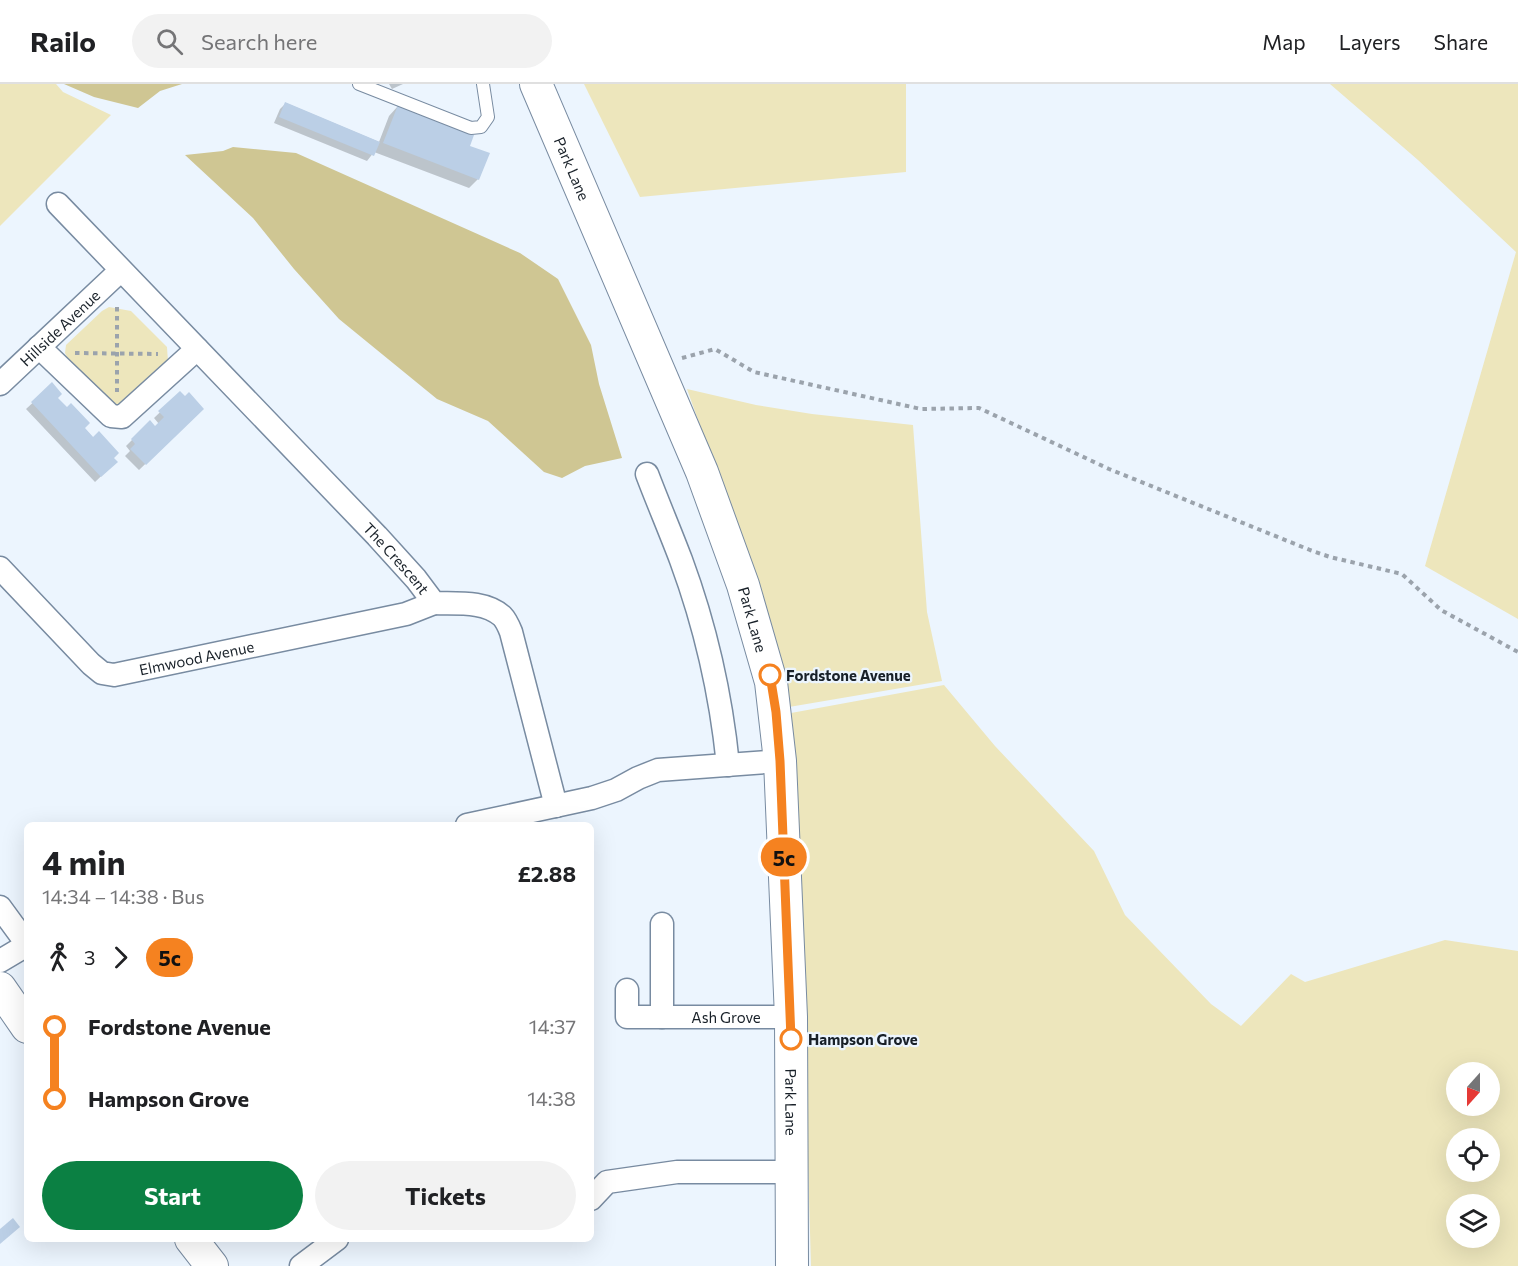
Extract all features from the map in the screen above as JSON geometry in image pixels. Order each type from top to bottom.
[{"type":"main road","name":"Park Lane","points":[[536,84],[702,472],[743,585],[764,652],[776,712],[780,761],[791,1017],[792,1266]]},
{"type":"main road","points":[[0,988],[17,1024]]},
{"type":"main road","points":[[192,1242],[212,1266]]},
{"type":"street","name":"The Crescent","points":[[57,204],[377,536],[416,579],[434,603],[488,607],[503,617],[512,632],[556,806]]},
{"type":"street","name":"Hillside Avenue","points":[[0,384],[120,270]]},
{"type":"street","points":[[39,347],[111,416],[122,417],[197,349]]},
{"type":"street","points":[[647,474],[681,561],[702,630],[717,690],[728,765]]},
{"type":"street","name":"Elmwood Avenue","points":[[0,568],[91,664],[102,672],[114,675],[406,614],[434,603]]},
{"type":"street","points":[[481,822],[616,790],[658,770],[780,761]]},
{"type":"street","points":[[0,908],[24,940]]},
{"type":"street","points":[[662,924],[662,1017]]},
{"type":"street","points":[[0,961],[24,946]]},
{"type":"street","name":"Ash Grove","points":[[627,990],[627,1017],[791,1017]]},
{"type":"street","points":[[599,1177],[677,1172],[793,1172]]},
{"type":"street","points":[[301,1266],[333,1242]]},
{"type":"lane","points":[[359,84],[471,129],[481,127],[488,117],[483,84]]},
{"type":"path","points":[[117,307],[117,394]]},
{"type":"path","points":[[658,366],[694,353],[715,349],[754,372],[921,409],[979,408],[1109,469],[1310,550],[1402,574],[1441,610],[1518,652]]},
{"type":"path","points":[[66,353],[169,355]]},
{"type":"shaded area","points":[[0,84],[56,84],[63,92],[111,115],[0,226]]},
{"type":"shaded area","points":[[64,84],[182,84],[160,91],[138,108],[94,97]]},
{"type":"shaded area","points":[[584,84],[906,84],[906,172],[640,197]]},
{"type":"shaded area","points":[[1330,84],[1518,84],[1518,619],[1425,566],[1516,252],[1418,160]]},
{"type":"shaded area","points":[[233,147],[296,153],[520,253],[558,279],[591,345],[599,384],[622,458],[585,466],[562,478],[544,472],[488,421],[437,399],[339,319],[294,269],[253,218],[185,155],[223,151]]},
{"type":"shaded area","points":[[109,307],[131,311],[167,347],[168,362],[121,404],[112,404],[68,359],[65,353],[66,345]]},
{"type":"shaded area","points":[[687,389],[756,405],[812,414],[913,425],[927,612],[942,681],[789,707],[738,533]]},
{"type":"shaded area","points":[[944,685],[995,746],[1094,851],[1125,915],[1211,1004],[1241,1026],[1291,974],[1305,982],[1445,940],[1518,951],[1518,1266],[811,1266],[801,922],[791,713]]},
{"type":"building","points":[[285,102],[380,142],[374,156],[279,117]]},
{"type":"building","points":[[398,105],[474,135],[470,146],[490,153],[479,180],[383,143]]},
{"type":"building","points":[[52,382],[62,394],[58,398],[67,407],[71,403],[90,423],[85,428],[93,437],[99,431],[119,453],[114,458],[118,462],[101,477],[31,402]]},
{"type":"building","points":[[180,391],[185,396],[189,392],[204,409],[146,465],[130,449],[135,444],[131,439],[150,420],[155,426],[164,417],[158,411]]},
{"type":"building","points":[[13,1218],[20,1227],[0,1244],[0,1229]]},
{"type":"bus line","name":"5c","points":[[770,675],[780,761],[791,1039]]},
{"type":"place","name":"Fordstone Avenue","points":[[770,675]]},
{"type":"place","name":"Hampson Grove","points":[[791,1039]]}]
